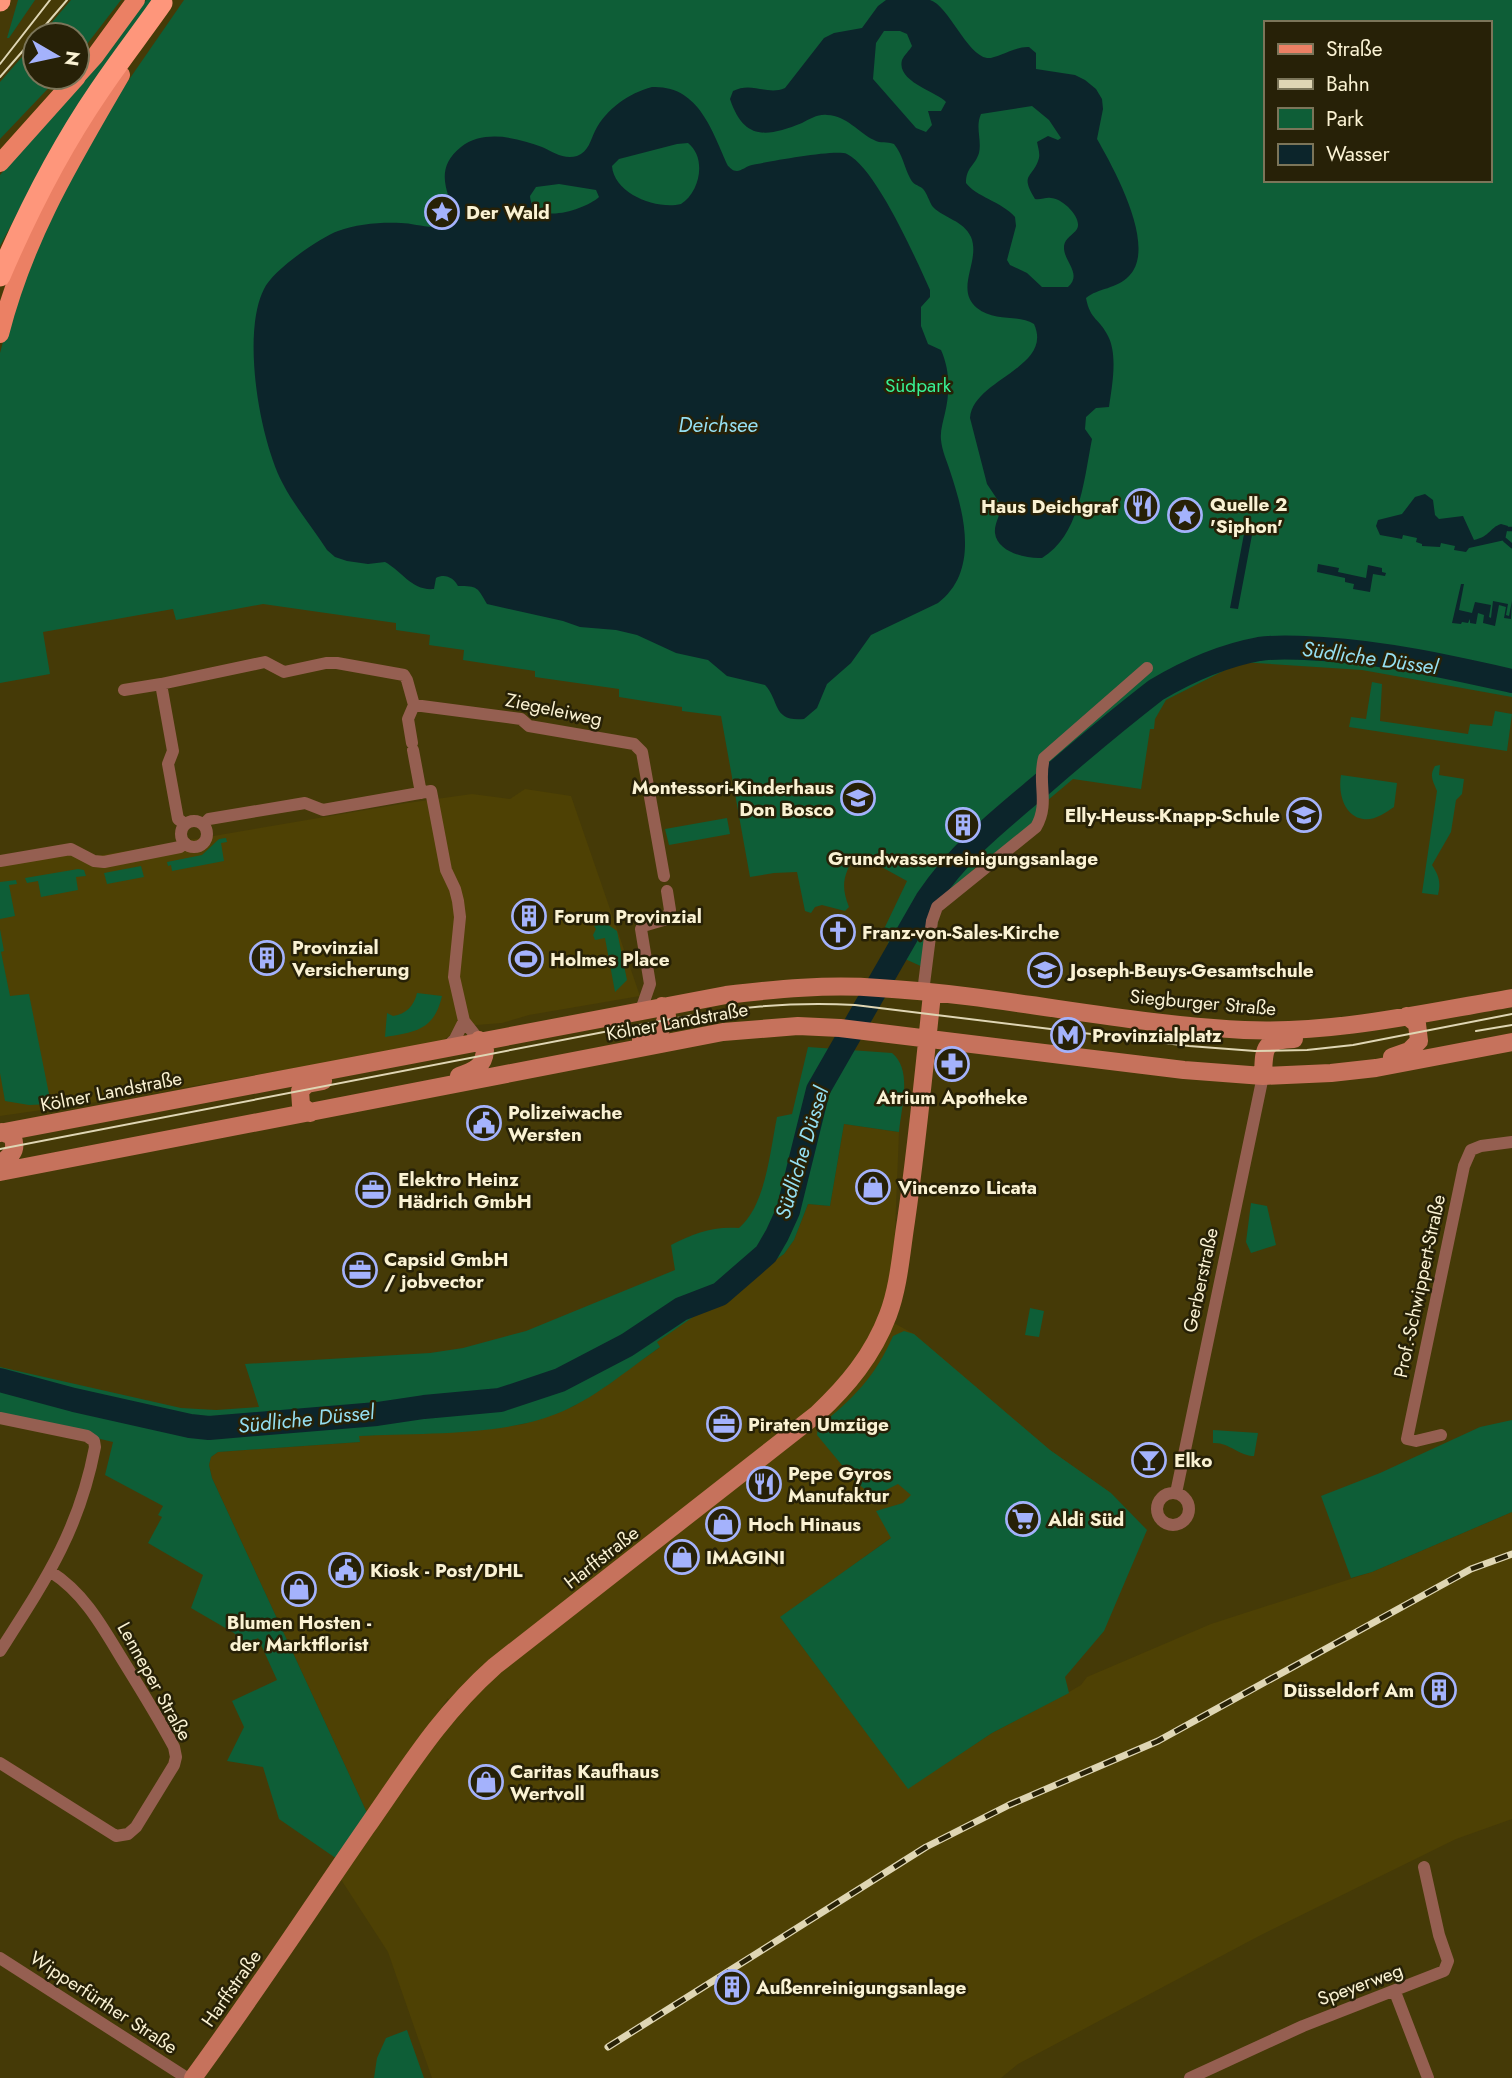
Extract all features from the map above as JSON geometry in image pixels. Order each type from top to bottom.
[{"type":"highway","points":[[0,276],[36,200],[98,92],[163,2]]},
{"type":"main road","points":[[91,61],[136,0]]},
{"type":"main road","points":[[0,334],[13,288],[43,213],[163,2]]},
{"type":"main road","points":[[0,163],[64,91]]},
{"type":"main road","name":"Kölner Landstraße","points":[[1,1128],[762,990],[858,987],[927,993]]},
{"type":"main road","points":[[927,993],[927,1038],[1184,1070],[1263,1076],[1331,1073],[1376,1068],[1512,1042]]},
{"type":"main road","name":"Siegburger Straße","points":[[927,993],[1244,1030],[1338,1027],[1512,998]]},
{"type":"main road","points":[[617,1051],[622,1044],[657,1034],[667,1016],[662,1006]]},
{"type":"main road","points":[[1376,1068],[1383,1059],[1409,1051],[1419,1041],[1417,1024],[1407,1016]]},
{"type":"main road","name":"Kölner Landstraße","points":[[0,1172],[723,1032],[798,1026],[927,1038]]},
{"type":"main road","name":"Siegburger Straße","points":[[1263,1076],[1264,1051],[1268,1044],[1297,1039],[1308,1030]]},
{"type":"main road","name":"Harffstraße","points":[[193,2078],[255,1993],[430,1736],[458,1701],[495,1666],[817,1414],[859,1370],[881,1331],[894,1294],[920,1124],[927,1038]]},
{"type":"main road","name":"Kölner Landstraße","points":[[436,1088],[441,1080],[480,1067],[485,1051],[479,1040]]},
{"type":"main road","name":"Kölner Landstraße","points":[[310,1113],[299,1098],[303,1086],[346,1075],[352,1066]]},
{"type":"main road","name":"Kölner Landstraße","points":[[0,1163],[11,1154],[15,1146],[12,1136],[1,1128]]},
{"type":"street","points":[[124,690],[265,662],[284,672],[337,663],[404,675],[414,705],[408,719],[413,746],[446,870],[458,901],[460,917],[454,977],[464,1021],[479,1040]]},
{"type":"street","points":[[927,993],[932,921],[937,907],[1036,827],[1043,814],[1042,762],[1047,754],[1147,668]]},
{"type":"street","points":[[161,684],[173,751],[168,764],[178,819],[185,824]]},
{"type":"street","name":"Ziegeleiweg","points":[[414,705],[520,719],[533,727],[634,744],[642,752],[664,876]]},
{"type":"street","points":[[204,825],[209,819],[305,803],[323,810],[426,792]]},
{"type":"street","points":[[194,821],[204,825],[207,834],[203,843],[194,847],[185,843],[181,834],[185,824],[194,821]]},
{"type":"street","points":[[0,861],[71,849],[94,861],[104,862],[180,847],[185,843]]},
{"type":"street","points":[[662,1006],[650,984],[641,929],[664,921],[669,916],[667,891]]},
{"type":"street","points":[[641,1010],[650,984]]},
{"type":"street","points":[[447,1047],[464,1021]]},
{"type":"street","name":"Gerberstraße","points":[[1176,1493],[1263,1076]]},
{"type":"street","name":"Prof.-Schwippert-Straße","points":[[1441,1435],[1416,1441],[1407,1440],[1464,1166],[1471,1150],[1512,1142]]},
{"type":"street","points":[[0,1418],[86,1436],[94,1442],[85,1493],[71,1532],[51,1572],[0,1651]]},
{"type":"street","name":"Lenneper Straße","points":[[0,1763],[117,1836],[128,1834],[136,1827],[174,1765],[174,1747],[103,1627],[86,1603],[66,1582],[51,1572]]},
{"type":"street","name":"Speyerweg","points":[[1190,2078],[1303,2026],[1440,1975],[1448,1965],[1424,1867]]},
{"type":"street","name":"Wipperfürther Straße","points":[[0,1958],[187,2078]]},
{"type":"street","points":[[1395,1992],[1428,2078]]},
{"type":"shaded area","points":[[525,789],[571,796],[640,996],[529,1015],[502,1023],[464,1026],[439,1043],[118,1099],[0,1116],[0,861],[71,848],[84,858],[407,803],[472,794],[510,799]]},
{"type":"shaded area","points":[[844,1124],[899,1132],[894,1256],[888,1294],[868,1347],[804,1431],[892,1322],[914,1334],[1050,1450],[1111,1493],[889,1539],[781,1618],[908,1788],[992,1733],[1081,1685],[1087,1677],[1211,1624],[1372,1572],[1512,1512],[1512,1819],[1456,1839],[1259,1936],[1018,2064],[1001,2078],[432,2078],[388,1952],[340,1878],[453,1713],[448,1698],[368,1815],[212,1478],[209,1465],[211,1457],[218,1452],[360,1442],[358,1436],[524,1424],[574,1406],[659,1348],[656,1342],[784,1254],[794,1240],[808,1204],[830,1206]]},
{"type":"green space","points":[[18,0],[35,0],[7,38]]},
{"type":"green space","points":[[71,0],[121,0],[91,39],[91,21],[53,21]]},
{"type":"green space","points":[[146,0],[156,0],[24,201],[0,246],[0,175],[74,91],[91,91],[91,71]]},
{"type":"green space","name":"Südpark","points":[[184,0],[1512,0],[1512,697],[1362,670],[1241,662],[1166,700],[1155,719],[1154,729],[1150,729],[1141,789],[1073,779],[1048,800],[1044,800],[1030,827],[978,865],[944,900],[925,968],[892,953],[884,929],[907,881],[858,854],[856,853],[846,874],[845,892],[849,907],[845,911],[822,905],[815,907],[811,913],[805,911],[797,872],[750,877],[721,716],[682,711],[682,707],[619,697],[619,689],[535,677],[535,671],[463,660],[464,650],[429,645],[430,635],[396,630],[396,623],[263,604],[176,620],[173,609],[43,632],[50,674],[0,683],[0,353],[47,214],[117,97]]},
{"type":"green space","points":[[21,58],[21,91],[46,91],[0,139],[0,82]]},
{"type":"green space","points":[[1372,682],[1382,684],[1380,721],[1468,734],[1470,724],[1492,726],[1495,711],[1512,714],[1507,751],[1349,727],[1351,717],[1366,719]]},
{"type":"green space","points":[[1440,765],[1439,775],[1464,779],[1462,794],[1456,800],[1451,832],[1432,865],[1439,879],[1438,895],[1422,893],[1437,791],[1432,773],[1435,766]]},
{"type":"green space","points":[[1341,775],[1397,783],[1394,807],[1371,819],[1356,817],[1343,802]]},
{"type":"green space","points":[[727,818],[730,834],[669,845],[665,829]]},
{"type":"green space","points":[[226,838],[227,842],[221,843],[224,861],[172,871],[171,865],[168,866],[167,862],[202,855],[219,839]]},
{"type":"green space","points":[[141,866],[144,877],[107,884],[104,873]]},
{"type":"green space","points":[[84,870],[86,876],[76,877],[78,890],[41,897],[38,881],[27,883],[25,878]]},
{"type":"green space","points":[[16,880],[17,884],[9,885],[15,916],[0,919],[0,882]]},
{"type":"green space","points":[[607,924],[617,931],[627,980],[615,992],[605,938],[595,940],[593,935],[596,929],[594,926]]},
{"type":"green space","points":[[0,929],[4,951],[1,952],[10,996],[29,994],[51,1104],[29,1105],[5,1101],[0,1073]]},
{"type":"green space","points":[[417,993],[442,996],[429,1023],[415,1031],[385,1037],[387,1013],[393,1016],[406,1011],[414,1002]]},
{"type":"green space","points":[[808,1047],[892,1053],[898,1060],[904,1079],[899,1132],[844,1124],[830,1206],[808,1204],[794,1240],[784,1254],[657,1342],[660,1347],[610,1384],[556,1414],[511,1426],[459,1432],[359,1436],[360,1442],[218,1452],[211,1457],[209,1465],[212,1478],[368,1815],[337,1859],[279,1819],[263,1767],[227,1761],[244,1727],[232,1701],[277,1680],[258,1638],[245,1645],[234,1633],[191,1608],[203,1575],[148,1543],[162,1517],[158,1515],[163,1506],[105,1475],[113,1442],[0,1415],[0,1367],[181,1408],[216,1410],[259,1407],[245,1364],[430,1353],[463,1348],[526,1331],[675,1270],[671,1245],[679,1241],[712,1229],[739,1228],[748,1218],[761,1192],[777,1117],[792,1114]]},
{"type":"green space","points":[[1251,1203],[1267,1206],[1276,1245],[1251,1253],[1246,1242]]},
{"type":"green space","points":[[1030,1308],[1044,1311],[1039,1337],[1025,1335]]},
{"type":"green space","points":[[904,1331],[914,1334],[1050,1450],[1111,1493],[1147,1530],[1104,1631],[1065,1677],[1069,1693],[992,1733],[908,1789],[780,1617],[891,1538],[876,1511],[903,1503],[911,1495],[898,1484],[880,1493],[869,1493],[855,1481],[817,1435],[818,1427],[842,1407],[871,1375],[893,1336]]},
{"type":"green space","points":[[1512,1420],[1512,1512],[1372,1572],[1351,1578],[1321,1496],[1380,1473],[1480,1427]]},
{"type":"green space","points":[[1213,1430],[1258,1433],[1254,1456],[1213,1443]]},
{"type":"green space","points":[[407,2030],[424,2078],[374,2078],[377,2058],[386,2038]]},
{"type":"water","points":[[886,0],[930,0],[944,11],[965,40],[980,55],[991,58],[1029,47],[1036,53],[1036,69],[1075,75],[1096,89],[1102,99],[1103,109],[1097,139],[1130,207],[1136,227],[1137,263],[1124,280],[1086,298],[1090,311],[1105,330],[1113,352],[1109,407],[1096,408],[1086,417],[1085,429],[1092,439],[1078,505],[1065,535],[1055,548],[1042,558],[1013,553],[997,540],[995,529],[1001,505],[987,484],[970,418],[974,405],[984,393],[1033,352],[1037,339],[1034,324],[991,315],[977,308],[968,292],[973,246],[968,231],[933,207],[924,190],[911,180],[894,144],[877,141],[847,121],[827,115],[817,116],[778,131],[758,132],[742,122],[730,99],[733,91],[740,88],[785,88],[824,38],[834,33],[862,28],[878,6]],"holes":[[[884,31],[907,34],[912,46],[902,60],[905,74],[946,102],[941,111],[928,111],[932,125],[926,132],[916,128],[873,79],[876,43]],[[1032,106],[1049,120],[1061,138],[1058,140],[1048,136],[1037,142],[1039,158],[1028,185],[1035,199],[1061,201],[1077,220],[1077,229],[1064,246],[1074,277],[1068,287],[1042,287],[1027,273],[1010,265],[1007,260],[1016,226],[1015,217],[966,183],[967,173],[979,153],[981,114]]]},
{"type":"water","name":"Deichsee","points":[[652,87],[668,88],[692,102],[709,125],[728,166],[734,170],[801,156],[847,154],[870,177],[882,195],[930,290],[930,297],[921,307],[921,326],[928,344],[941,350],[948,373],[948,397],[941,440],[963,523],[965,541],[960,575],[951,590],[938,603],[871,635],[851,663],[827,684],[817,708],[804,719],[794,719],[782,714],[765,685],[727,676],[708,660],[676,653],[637,635],[580,627],[487,604],[476,589],[458,586],[446,576],[436,578],[434,589],[426,589],[414,584],[385,562],[368,564],[335,557],[327,550],[288,493],[267,442],[256,387],[254,332],[257,309],[264,289],[276,273],[308,248],[345,229],[385,223],[433,227],[443,225],[450,219],[452,212],[445,171],[450,159],[461,147],[480,138],[501,137],[533,144],[563,156],[577,156],[587,149],[600,123],[612,109]],"holes":[[[688,143],[698,157],[699,175],[693,192],[681,204],[660,205],[638,198],[620,185],[615,176],[612,166],[619,159]],[[559,184],[596,190],[599,197],[583,207],[560,213],[540,211],[533,205],[530,196],[536,187]]]},
{"type":"water","points":[[1425,494],[1433,500],[1435,515],[1439,519],[1463,516],[1474,540],[1501,524],[1508,526],[1505,540],[1469,548],[1466,552],[1454,550],[1455,546],[1441,543],[1440,547],[1422,546],[1416,542],[1417,538],[1403,535],[1402,539],[1380,535],[1376,526],[1378,520],[1402,514],[1415,497]]},
{"type":"water","points":[[1183,504],[1191,507],[1194,515],[1191,523],[1183,526],[1175,523],[1172,515],[1175,507]]},
{"type":"water","points":[[1244,534],[1252,535],[1238,609],[1230,608]]},
{"type":"water","points":[[1318,564],[1366,578],[1368,565],[1382,568],[1382,572],[1386,573],[1385,576],[1373,574],[1370,592],[1353,589],[1354,584],[1345,582],[1345,578],[1317,572]]},
{"type":"water","points":[[1461,584],[1464,584],[1459,610],[1472,613],[1475,602],[1491,605],[1491,618],[1493,601],[1508,604],[1506,615],[1509,616],[1512,601],[1511,619],[1504,618],[1506,607],[1499,605],[1495,626],[1483,623],[1484,615],[1478,613],[1476,624],[1470,623],[1470,619],[1468,623],[1452,623]]},
{"type":"waterway","points":[[1505,540],[1512,546]]},
{"type":"waterway","name":"Südliche Düssel","points":[[0,1380],[74,1400],[209,1428],[377,1414],[500,1400],[560,1380],[627,1345],[681,1309],[720,1294],[766,1254],[788,1211],[818,1090],[927,900],[965,852],[994,825],[1156,690],[1218,660],[1259,649],[1275,648],[1323,649],[1394,657],[1512,681]]},
{"type":"tram line","points":[[0,64],[50,0]]},
{"type":"tram line","points":[[49,21],[67,0]]},
{"type":"tram line","points":[[0,77],[21,53]]},
{"type":"tram line","points":[[0,1149],[666,1020],[760,1007],[855,1005],[1189,1046],[1255,1051],[1307,1050],[1353,1045],[1512,1014]]},
{"type":"tram line","points":[[1476,1031],[1512,1025]]},
{"type":"railway","points":[[608,2047],[926,1847],[1009,1805],[1158,1741],[1471,1569],[1512,1554]]},
{"type":"place","name":"Der Wald","points":[[442,212]]},
{"type":"place","name":"Haus Deichgraf","points":[[1142,506]]},
{"type":"place","name":"Quelle 2 'Siphon'","points":[[1185,515]]},
{"type":"place","name":"Montessori-Kinderhaus Don Bosco","points":[[858,798]]},
{"type":"place","name":"Elly-Heuss-Knapp-Schule","points":[[1304,815]]},
{"type":"place","name":"Grundwasserreinigungsanlage","points":[[963,825]]},
{"type":"place","name":"Forum Provinzial","points":[[529,916]]},
{"type":"place","name":"Franz-von-Sales-Kirche","points":[[838,932]]},
{"type":"place","name":"Provinzial Versicherung","points":[[267,958]]},
{"type":"place","name":"Holmes Place","points":[[526,959]]},
{"type":"place","name":"Joseph-Beuys-Gesamtschule","points":[[1045,970]]},
{"type":"place","name":"Provinzialplatz","points":[[1068,1035]]},
{"type":"place","name":"Atrium Apotheke","points":[[952,1064]]},
{"type":"place","name":"Polizeiwache Wersten","points":[[484,1123]]},
{"type":"place","name":"Vincenzo Licata","points":[[873,1187]]},
{"type":"place","name":"Elektro Heinz Hädrich GmbH","points":[[373,1190]]},
{"type":"place","name":"Capsid GmbH / jobvector","points":[[360,1270]]},
{"type":"place","name":"Piraten Umzüge","points":[[724,1424]]},
{"type":"place","name":"Elko","points":[[1149,1460]]},
{"type":"place","name":"Pepe Gyros Manufaktur","points":[[764,1484]]},
{"type":"place","name":"Aldi Süd","points":[[1023,1519]]},
{"type":"place","name":"Hoch Hinaus","points":[[723,1524]]},
{"type":"place","name":"IMAGINI","points":[[682,1557]]},
{"type":"place","name":"Kiosk - Post/DHL","points":[[346,1570]]},
{"type":"place","name":"Blumen Hosten - der Marktflorist","points":[[299,1589]]},
{"type":"place","name":"Düsseldorf Am","points":[[1439,1690]]},
{"type":"place","name":"Caritas Kaufhaus Wertvoll","points":[[486,1782]]},
{"type":"place","name":"Außenreinigungsanlage","points":[[732,1987]]}]
